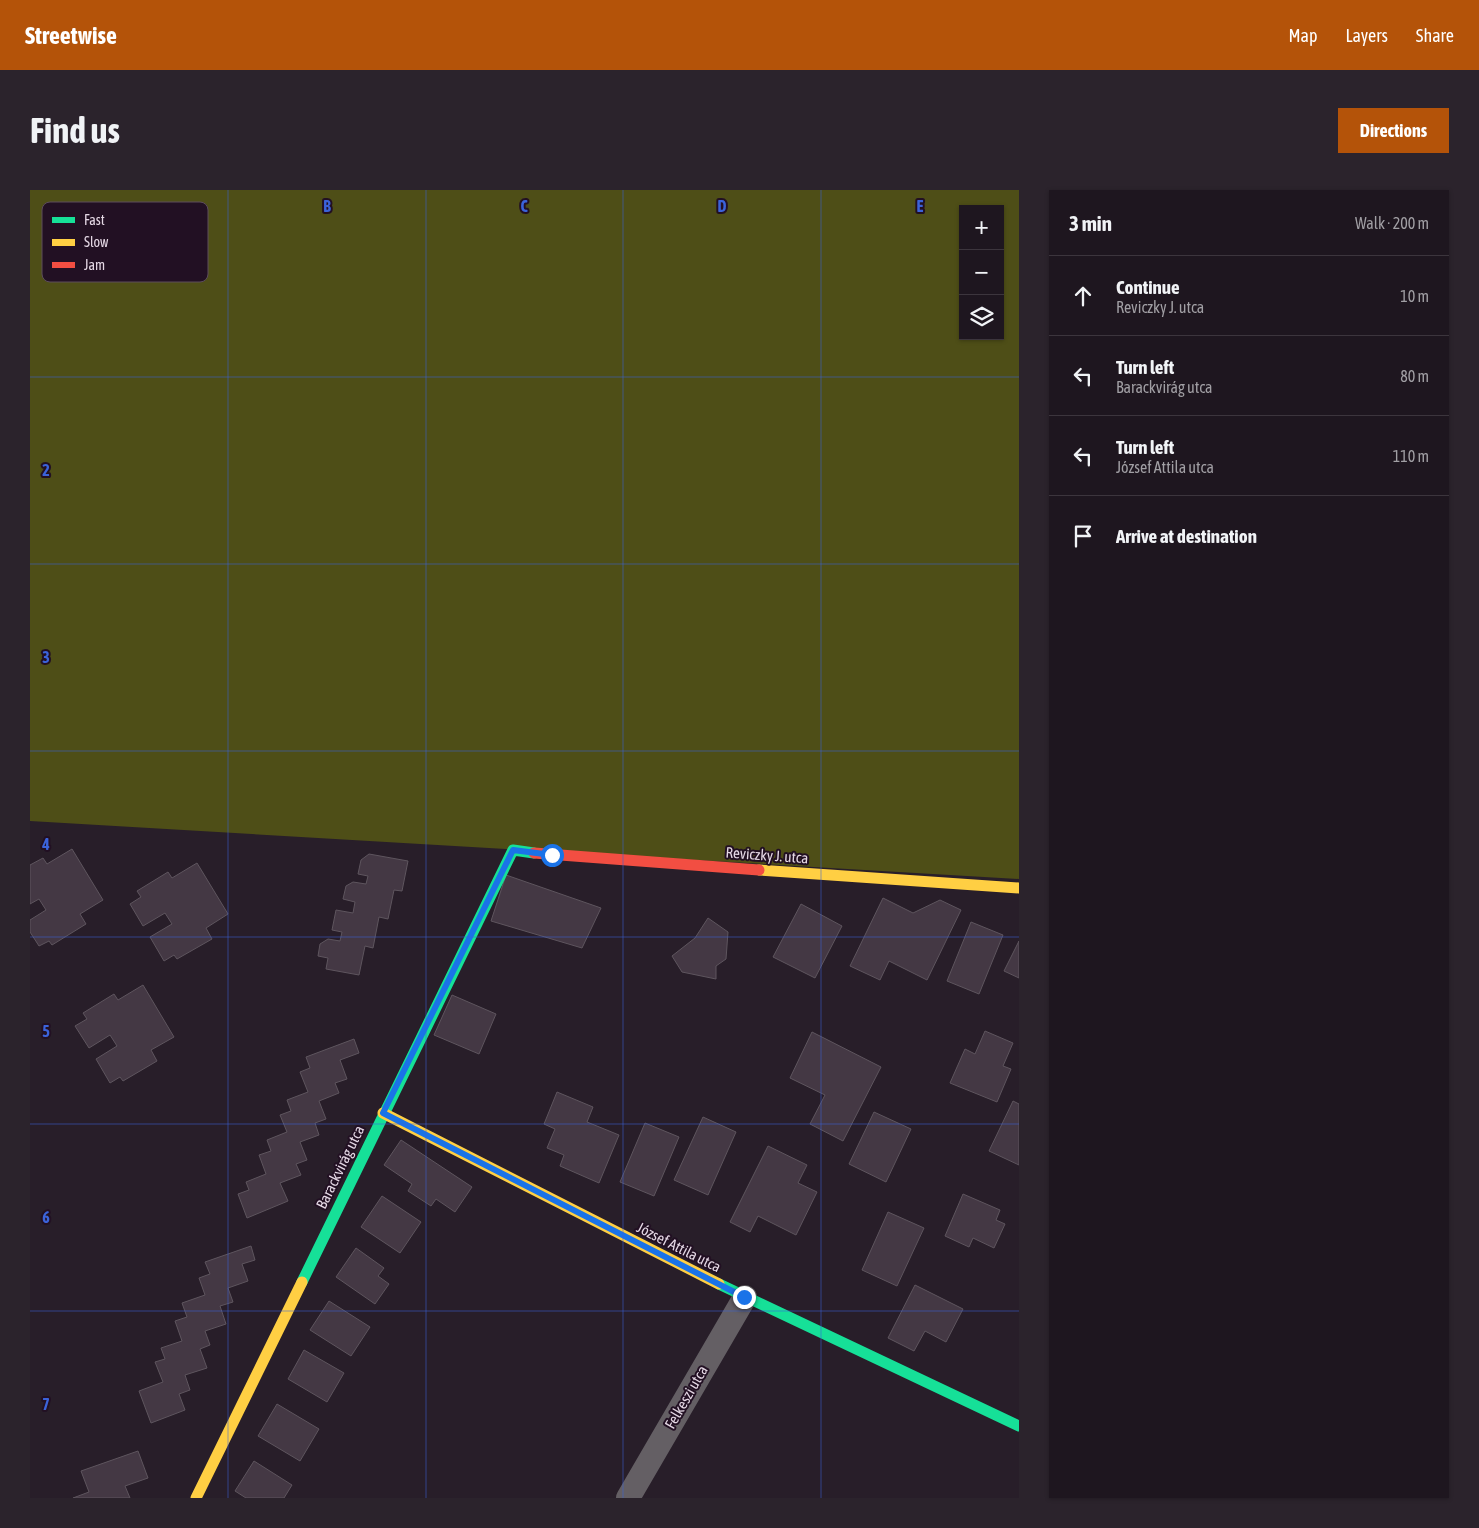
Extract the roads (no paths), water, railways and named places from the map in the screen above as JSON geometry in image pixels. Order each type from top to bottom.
[{"type":"street","name":"Reviczky J. utca","points":[[513,850],[572,857],[1019,888]]},
{"type":"street","name":"Barackvirág utca","points":[[196,1498],[513,850]]},
{"type":"street","name":"József Attila utca","points":[[383,1113],[744,1297],[1019,1426]]},
{"type":"street","name":"Felkeszi utca","points":[[628,1498],[744,1297]]}]
